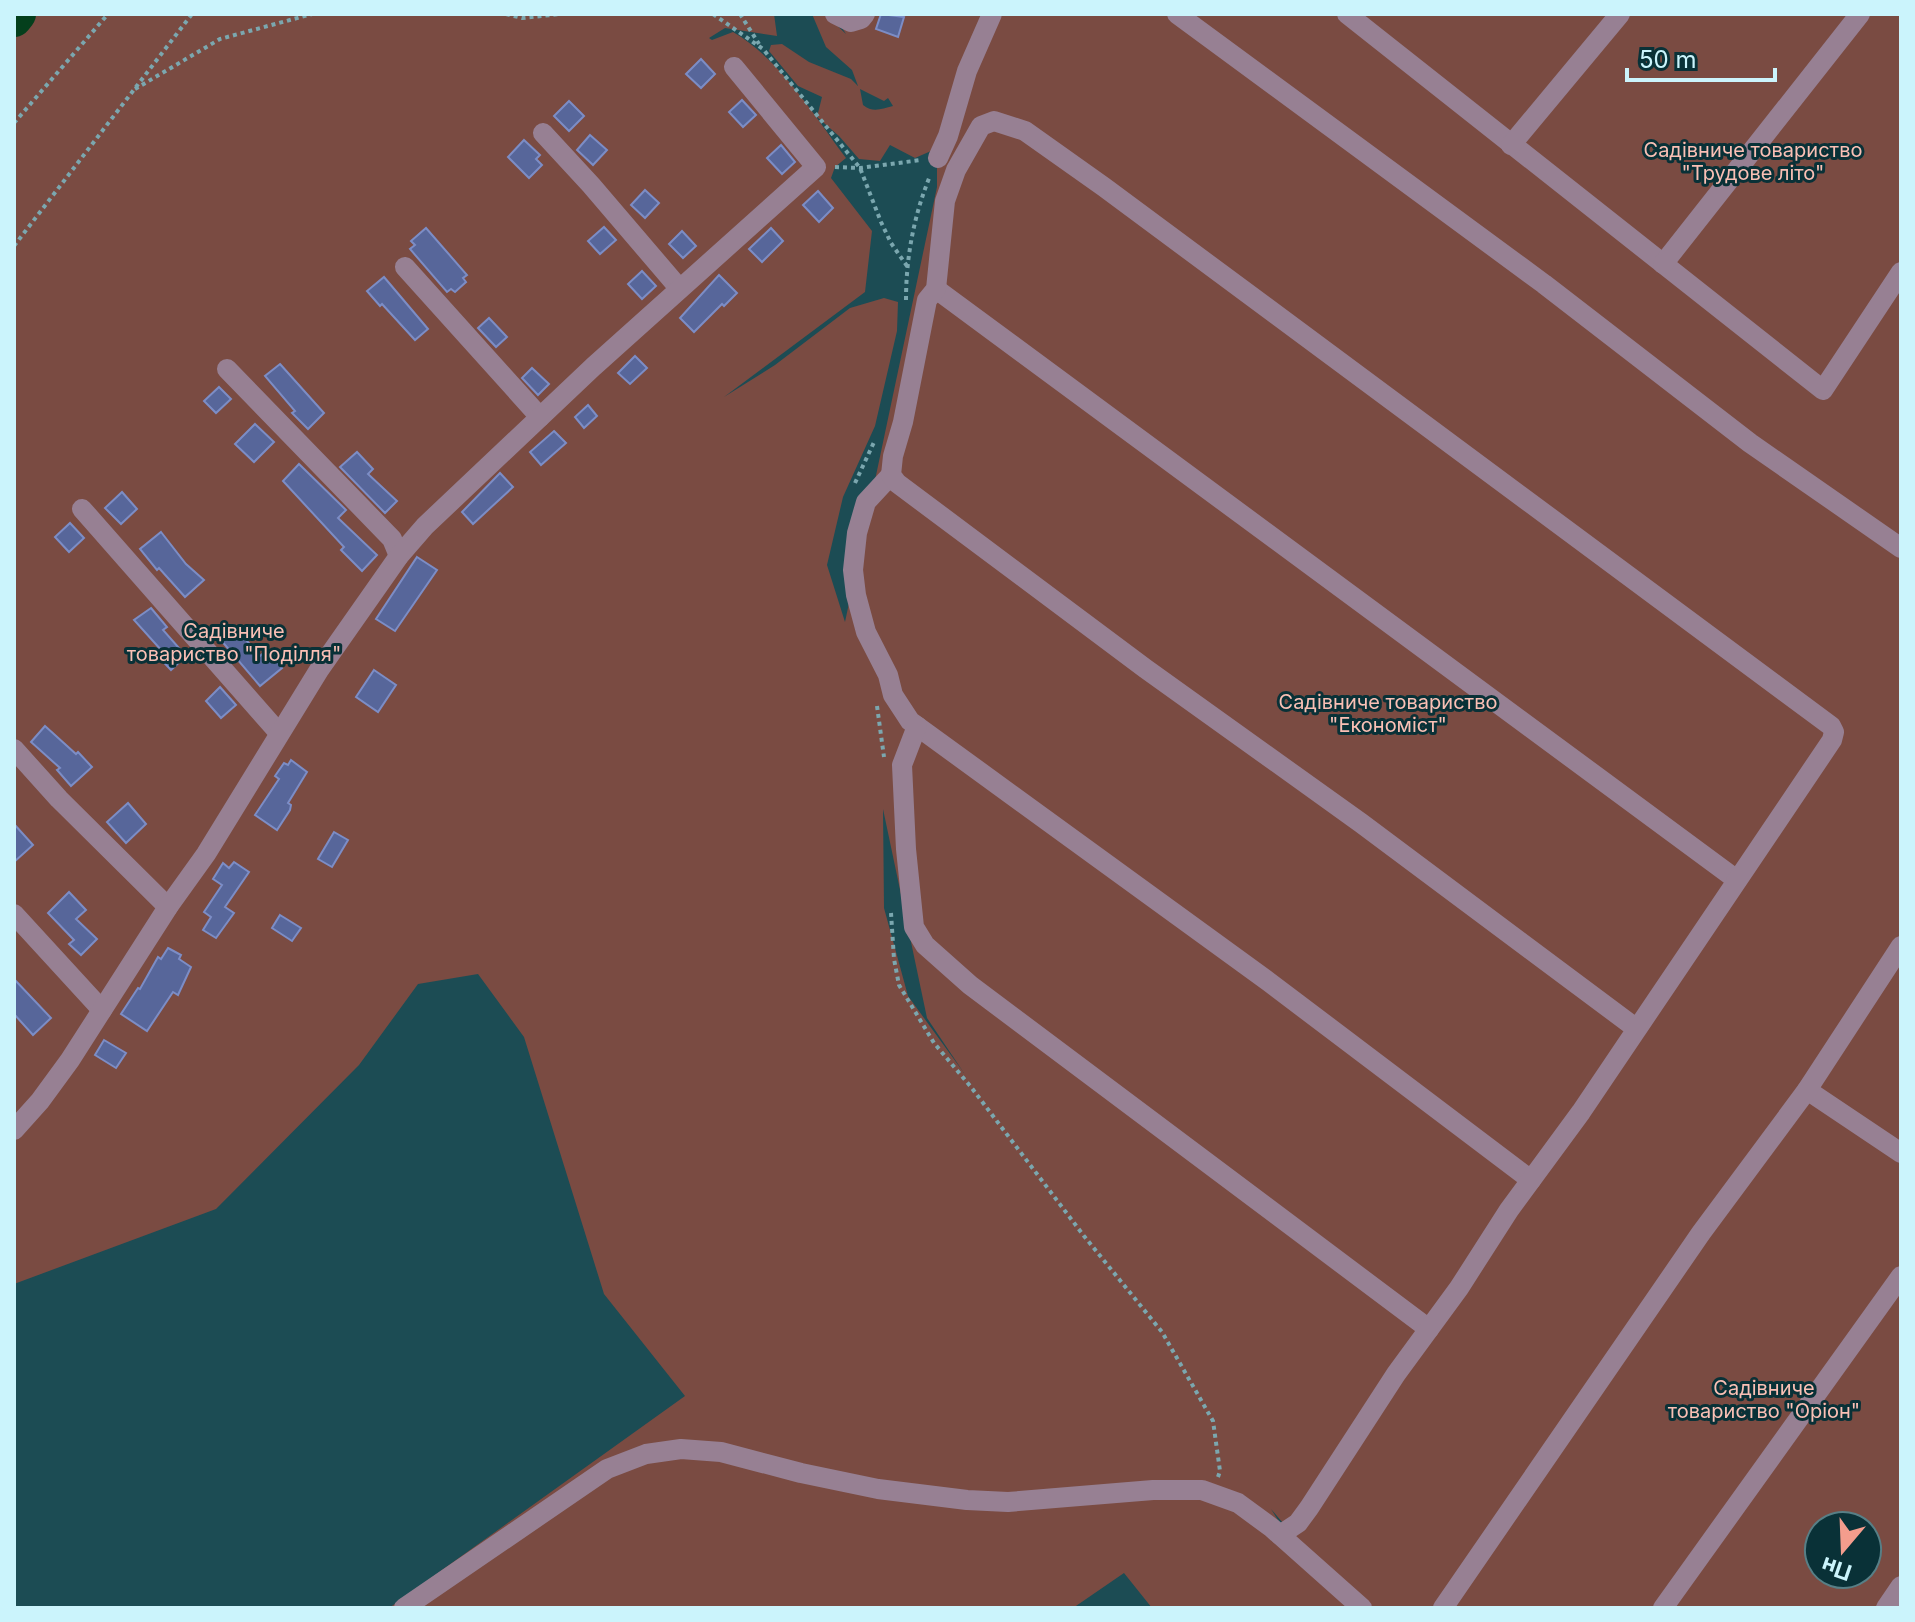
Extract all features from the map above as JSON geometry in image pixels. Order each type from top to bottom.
[{"type":"street","points":[[835,14],[851,22],[865,14]]},
{"type":"street","points":[[938,158],[948,136],[967,71],[992,14]]},
{"type":"street","points":[[1177,14],[1544,284],[1750,443],[1901,548]]},
{"type":"street","points":[[1347,14],[1823,390],[1901,272]]},
{"type":"street","points":[[1511,145],[1620,14]]},
{"type":"street","points":[[1663,264],[1860,14]]},
{"type":"street","points":[[14,1130],[40,1101],[102,1010],[206,854],[319,670],[399,556],[425,526],[540,417],[816,167],[734,67]]},
{"type":"street","points":[[1280,1535],[1298,1523],[1309,1508],[1396,1374],[1637,1029],[1832,740],[1834,732],[1831,726],[1104,187],[1025,131],[994,121],[981,126],[956,170],[945,201],[936,289],[927,300],[891,475],[866,502],[857,533],[853,570],[856,595],[866,632],[888,675],[893,695],[910,721],[1326,1025],[1531,1180]]},
{"type":"street","points":[[543,133],[679,288]]},
{"type":"street","points":[[405,267],[540,417]]},
{"type":"street","points":[[936,289],[1737,880]]},
{"type":"street","points":[[227,369],[392,539],[399,556]]},
{"type":"street","points":[[891,475],[936,514],[1361,823],[1637,1029]]},
{"type":"street","points":[[82,509],[279,733]]},
{"type":"street","points":[[917,726],[902,765],[914,927],[925,945],[970,985],[1429,1329]]},
{"type":"street","points":[[14,749],[59,799],[168,907]]},
{"type":"street","points":[[14,914],[102,1010]]},
{"type":"street","points":[[1443,1608],[1701,1233],[1807,1090],[1901,946]]},
{"type":"street","points":[[1807,1090],[1901,1153]]},
{"type":"street","points":[[1663,1608],[1901,1276]]},
{"type":"street","points":[[404,1608],[607,1469],[646,1454],[681,1449],[721,1452],[878,1489],[967,1500],[1008,1502],[1153,1490],[1202,1490],[1238,1503],[1280,1535],[1362,1608]]},
{"type":"street","points":[[1886,1608],[1901,1586]]},
{"type":"path","points":[[14,123],[108,14]]},
{"type":"path","points":[[14,246],[192,14]]},
{"type":"path","points":[[133,91],[220,39],[312,14]]},
{"type":"path","points":[[506,14],[522,18],[561,14]]},
{"type":"path","points":[[713,14],[763,49]]},
{"type":"path","points":[[740,14],[763,49],[860,168],[891,243],[907,266]]},
{"type":"path","points":[[816,167],[860,168],[938,158]]},
{"type":"path","points":[[905,303],[907,266],[918,204],[938,158]]},
{"type":"path","points":[[854,486],[879,429]]},
{"type":"path","points":[[877,701],[885,764]]},
{"type":"path","points":[[891,908],[899,985],[934,1043],[1162,1332],[1213,1421],[1220,1471],[1214,1495]]},
{"type":"green space","points":[[24,14],[774,14],[777,36],[725,28],[709,38],[712,40],[733,32],[766,57],[795,89],[846,158],[835,167],[831,178],[872,231],[865,292],[724,397],[775,365],[850,308],[884,298],[898,302],[897,331],[875,426],[843,497],[827,565],[845,622],[937,187],[937,155],[931,151],[915,158],[890,145],[880,161],[859,159],[817,117],[822,97],[798,86],[769,51],[771,45],[782,44],[809,62],[851,79],[858,86],[852,70],[826,47],[812,14],[825,14],[846,34],[833,14],[1901,14],[1901,1608],[1361,1608],[1329,1577],[1271,1509],[1301,1556],[1347,1608],[1152,1608],[1124,1573],[1073,1608],[389,1608],[685,1396],[604,1294],[524,1037],[478,974],[418,984],[359,1065],[216,1209],[14,1284],[14,29]],"holes":[[[860,89],[884,101],[888,98],[893,106],[870,109],[863,105]],[[883,809],[927,1018],[964,1073],[908,996],[884,908]]]},
{"type":"building","points":[[881,14],[904,17],[898,37],[876,29]]},
{"type":"building","points":[[701,59],[715,74],[701,88],[686,74]]},
{"type":"building","points":[[742,100],[756,115],[743,127],[729,112]]},
{"type":"building","points":[[569,101],[584,116],[569,131],[554,116]]},
{"type":"building","points":[[590,135],[607,150],[593,165],[577,150]]},
{"type":"building","points":[[524,140],[540,155],[536,159],[542,165],[529,178],[508,157]]},
{"type":"building","points":[[781,145],[795,162],[782,174],[767,158]]},
{"type":"building","points":[[645,190],[659,203],[645,218],[631,205]]},
{"type":"building","points":[[818,191],[833,208],[819,222],[803,205]]},
{"type":"building","points":[[604,227],[616,240],[600,254],[588,241]]},
{"type":"building","points":[[426,228],[467,275],[463,278],[466,282],[455,292],[451,289],[447,292],[410,249],[415,245],[411,241]]},
{"type":"building","points":[[771,228],[783,241],[762,262],[749,249]]},
{"type":"building","points":[[682,231],[696,246],[683,258],[669,244]]},
{"type":"building","points":[[642,271],[656,286],[642,299],[628,284]]},
{"type":"building","points":[[719,275],[737,293],[694,332],[680,318]]},
{"type":"building","points":[[384,277],[428,329],[415,340],[367,291]]},
{"type":"building","points":[[489,318],[507,337],[496,347],[478,328]]},
{"type":"building","points":[[635,356],[647,368],[630,384],[618,373]]},
{"type":"building","points":[[280,364],[324,413],[308,429],[265,376]]},
{"type":"building","points":[[532,368],[549,384],[538,395],[522,378]]},
{"type":"building","points":[[219,387],[231,399],[216,413],[204,401]]},
{"type":"building","points":[[588,405],[597,416],[584,428],[575,417]]},
{"type":"building","points":[[255,424],[274,442],[254,462],[235,444]]},
{"type":"building","points":[[554,431],[566,443],[541,465],[530,452]]},
{"type":"building","points":[[357,452],[373,469],[368,474],[397,501],[385,513],[340,467]]},
{"type":"building","points":[[299,464],[346,510],[338,518],[377,555],[362,571],[283,481]]},
{"type":"building","points":[[500,473],[513,487],[473,524],[462,512]]},
{"type":"building","points":[[122,492],[137,509],[121,524],[105,508]]},
{"type":"building","points":[[70,523],[84,538],[69,552],[55,537]]},
{"type":"building","points":[[161,532],[186,564],[204,580],[185,597],[140,549]]},
{"type":"building","points":[[417,557],[437,570],[395,631],[376,619]]},
{"type":"building","points":[[151,608],[167,627],[163,630],[186,656],[171,670],[157,655],[162,651],[134,620]]},
{"type":"building","points":[[234,626],[260,656],[267,650],[282,668],[260,686],[220,639]]},
{"type":"building","points":[[374,670],[396,685],[378,712],[356,697]]},
{"type":"building","points":[[220,687],[236,705],[221,718],[206,701]]},
{"type":"building","points":[[45,726],[92,767],[71,786],[57,770],[60,768],[31,742]]},
{"type":"building","points":[[291,760],[307,772],[288,803],[290,810],[277,830],[255,815],[279,779],[275,776],[284,763],[288,765]]},
{"type":"building","points":[[128,803],[146,824],[126,843],[107,822]]},
{"type":"building","points":[[14,824],[33,845],[14,862]]},
{"type":"building","points":[[334,832],[348,840],[332,867],[318,859]]},
{"type":"building","points":[[234,862],[249,872],[225,907],[234,913],[216,938],[203,930],[211,917],[204,912],[222,885],[213,879],[223,863],[229,868]]},
{"type":"building","points":[[69,892],[86,910],[76,919],[97,939],[81,955],[69,944],[74,940],[48,913]]},
{"type":"building","points":[[280,915],[301,928],[292,941],[272,928]]},
{"type":"building","points":[[168,948],[181,955],[179,959],[191,967],[178,995],[173,992],[147,1031],[121,1014],[158,957],[161,959]]},
{"type":"building","points":[[14,979],[51,1018],[33,1035],[14,1014]]},
{"type":"building","points":[[104,1040],[126,1053],[116,1068],[95,1055]]},
{"type":"waterway","points":[[14,19],[18,14]]},
{"type":"park label","name":"Садівниче товариство \"Трудове літо\"","points":[[1753,162]]},
{"type":"park label","name":"Садівниче товариство \"Поділля\"","points":[[234,642]]},
{"type":"park label","name":"Садівниче товариство \"Економіст\"","points":[[1388,714]]},
{"type":"park label","name":"Садівниче товариство \"Оріон\"","points":[[1764,1400]]}]
